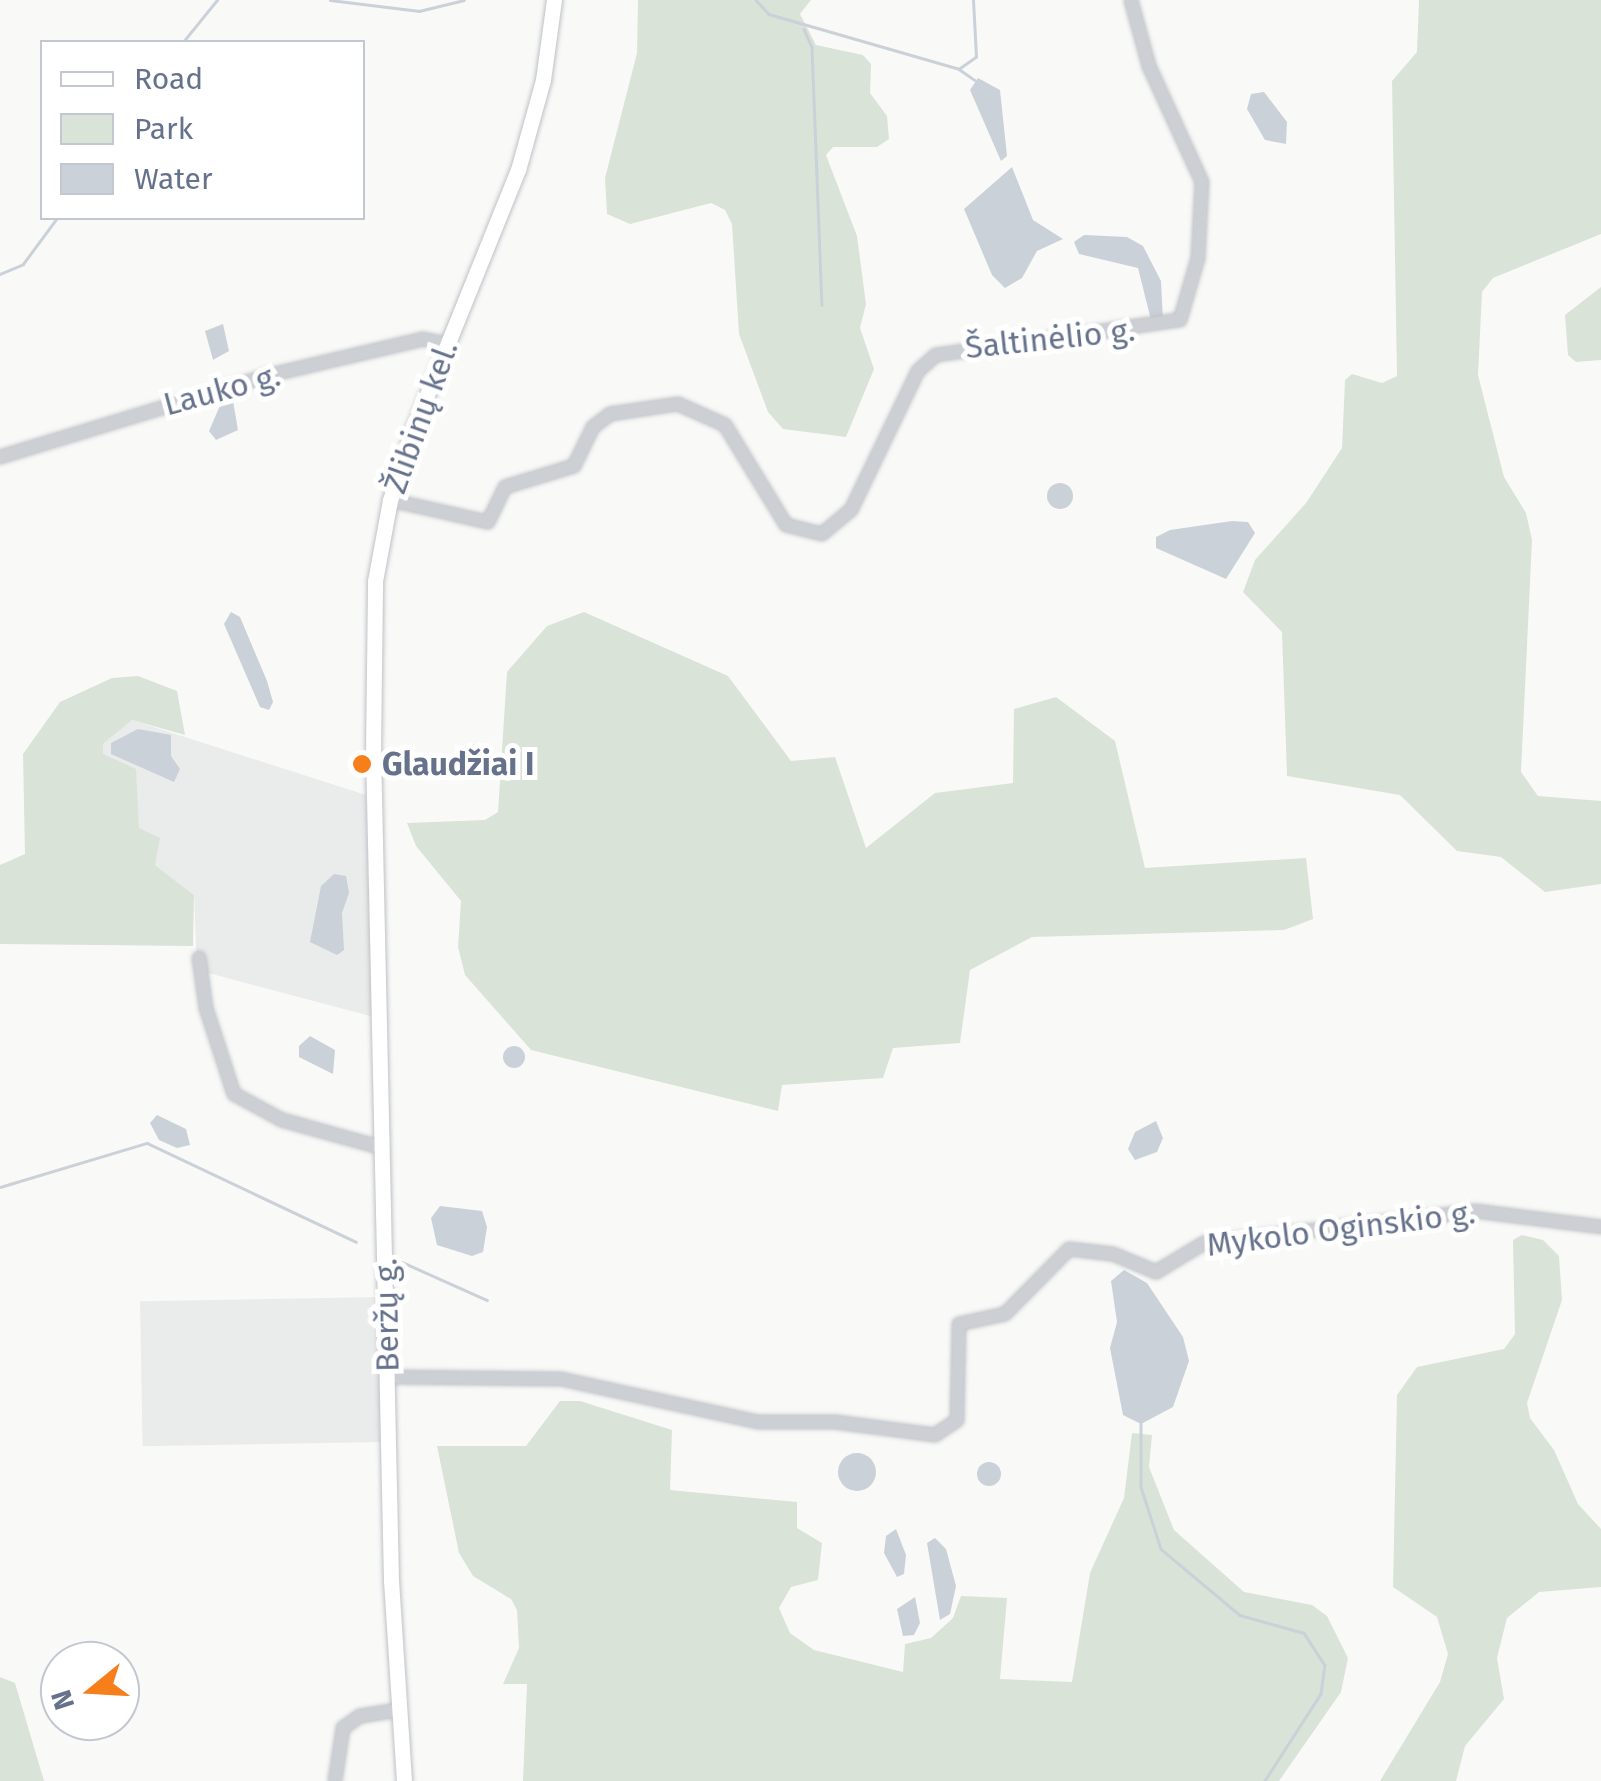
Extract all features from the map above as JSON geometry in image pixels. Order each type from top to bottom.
[{"type":"main road","name":"Žlibinų kel.","points":[[376,849],[374,604],[390,500],[446,344],[518,170],[543,80],[554,0]]},
{"type":"main road","name":"Beržų g.","points":[[376,849],[397,1710],[404,1781]]},
{"type":"street","name":"Šaltinėlio g.","points":[[390,500],[488,522],[506,487],[574,466],[593,427],[610,414],[678,404],[726,425],[786,525],[822,534],[852,510],[918,371],[936,355],[1180,320],[1198,258],[1202,182],[1149,66],[1130,0]]},
{"type":"street","name":"Lauko g.","points":[[0,457],[270,375],[423,340],[446,344]]},
{"type":"street","points":[[198,958],[206,1008],[234,1094],[282,1120],[383,1148]]},
{"type":"street","name":"Mykolo Oginskio g.","points":[[388,1377],[560,1379],[758,1422],[834,1422],[935,1435],[957,1420],[959,1324],[1005,1314],[1069,1249],[1113,1254],[1156,1272],[1204,1243],[1475,1211],[1601,1227]]},
{"type":"street","points":[[336,1781],[343,1728],[360,1716],[397,1710]]},
{"type":"shaded area","points":[[132,720],[366,795],[374,1017],[197,970],[194,895],[155,865],[139,828],[135,769],[103,755],[103,744]]},
{"type":"shaded area","points":[[381,1297],[384,1442],[143,1446],[140,1301]]},
{"type":"green space","points":[[638,0],[811,0],[800,14],[816,45],[863,55],[871,64],[870,93],[887,116],[889,139],[877,147],[833,147],[826,155],[857,236],[866,304],[860,328],[874,369],[846,437],[783,429],[768,412],[739,334],[732,224],[725,210],[711,203],[630,224],[607,214],[605,178],[637,53]]},
{"type":"green space","points":[[1419,0],[1601,0],[1601,234],[1493,278],[1482,292],[1478,375],[1504,477],[1526,513],[1532,540],[1521,772],[1538,796],[1601,801],[1601,884],[1545,892],[1501,857],[1457,851],[1400,795],[1287,776],[1282,632],[1243,592],[1255,560],[1306,503],[1342,448],[1345,380],[1352,374],[1382,383],[1397,376],[1392,81],[1417,52]]},
{"type":"green space","points":[[1601,287],[1601,360],[1576,362],[1568,355],[1565,315]]},
{"type":"green space","points":[[584,612],[728,676],[791,761],[835,757],[866,848],[935,793],[1013,783],[1014,709],[1056,697],[1115,741],[1145,868],[1306,858],[1313,919],[1284,930],[1032,937],[970,970],[960,1043],[893,1048],[883,1078],[782,1085],[778,1111],[531,1050],[465,975],[458,947],[461,901],[416,846],[407,823],[485,820],[498,812],[507,672],[547,626]]},
{"type":"green space","points":[[138,676],[177,691],[185,735],[132,720],[103,744],[103,754],[136,769],[139,828],[160,838],[155,865],[194,895],[193,946],[0,944],[0,865],[25,854],[23,754],[60,702],[112,678]]},
{"type":"green space","points":[[1522,1235],[1543,1240],[1559,1256],[1562,1300],[1527,1403],[1530,1418],[1554,1450],[1578,1504],[1601,1529],[1601,1587],[1539,1592],[1507,1618],[1497,1658],[1504,1699],[1465,1746],[1456,1781],[1380,1781],[1440,1682],[1448,1654],[1437,1617],[1393,1587],[1397,1395],[1417,1367],[1504,1349],[1515,1334],[1513,1240]]},
{"type":"green space","points":[[560,1401],[580,1401],[672,1430],[670,1490],[797,1502],[797,1528],[822,1543],[818,1580],[791,1587],[779,1608],[790,1633],[814,1650],[903,1672],[905,1644],[931,1638],[953,1618],[961,1596],[1007,1598],[1000,1679],[1072,1682],[1090,1573],[1124,1498],[1132,1433],[1152,1435],[1149,1467],[1174,1530],[1244,1592],[1312,1605],[1327,1616],[1348,1658],[1341,1692],[1279,1781],[523,1781],[527,1684],[503,1684],[519,1648],[517,1610],[511,1599],[473,1576],[459,1553],[437,1446],[526,1446]]},
{"type":"green space","points":[[0,1677],[15,1683],[44,1781],[0,1781]]},
{"type":"water","points":[[978,78],[1000,90],[1007,156],[1001,161],[970,90]]},
{"type":"water","points":[[1264,92],[1287,122],[1286,144],[1265,140],[1247,109],[1251,94]]},
{"type":"water","points":[[1012,167],[1033,220],[1063,239],[1037,251],[1022,278],[1005,288],[992,275],[964,209]]},
{"type":"water","points":[[1084,235],[1127,237],[1143,246],[1161,281],[1163,320],[1151,320],[1138,268],[1079,254],[1074,242]]},
{"type":"water","points":[[223,324],[229,351],[213,360],[205,331]]},
{"type":"water","points":[[222,401],[233,401],[238,430],[216,440],[209,431]]},
{"type":"water","points":[[1060,483],[1069,487],[1073,496],[1069,505],[1060,509],[1051,505],[1047,496],[1051,487]]},
{"type":"water","points":[[1248,522],[1255,533],[1226,579],[1156,548],[1156,537],[1170,530]]},
{"type":"water","points":[[231,612],[240,617],[267,681],[273,702],[269,710],[260,707],[224,624]]},
{"type":"water","points":[[138,729],[171,735],[171,756],[180,769],[174,782],[111,754],[111,743]]},
{"type":"water","points":[[334,874],[346,876],[349,893],[342,913],[344,950],[337,955],[310,942],[321,886]]},
{"type":"water","points":[[310,1036],[335,1050],[333,1074],[299,1057],[299,1046]]},
{"type":"water","points":[[514,1046],[522,1049],[522,1065],[514,1068],[506,1065],[503,1057],[506,1049]]},
{"type":"water","points":[[157,1115],[186,1129],[190,1145],[177,1148],[159,1140],[150,1123]]},
{"type":"water","points":[[1156,1121],[1163,1138],[1157,1152],[1135,1160],[1128,1149],[1135,1132]]},
{"type":"water","points":[[440,1206],[482,1211],[487,1227],[483,1252],[472,1256],[437,1245],[431,1218]]},
{"type":"water","points":[[1124,1270],[1147,1283],[1183,1337],[1189,1361],[1173,1407],[1141,1424],[1123,1415],[1110,1348],[1117,1322],[1111,1281]]},
{"type":"water","points":[[857,1453],[870,1459],[876,1472],[870,1485],[857,1491],[844,1485],[838,1472],[844,1459]]},
{"type":"water","points":[[989,1462],[998,1465],[998,1483],[989,1486],[980,1483],[977,1474],[980,1465]]},
{"type":"water","points":[[896,1529],[906,1555],[904,1574],[897,1577],[884,1553],[886,1536]]},
{"type":"water","points":[[935,1538],[946,1549],[956,1586],[950,1614],[940,1620],[927,1543]]},
{"type":"water","points":[[915,1597],[920,1623],[914,1635],[903,1636],[897,1609]]},
{"type":"waterway","points":[[185,40],[217,0]]},
{"type":"waterway","points":[[330,0],[419,11],[464,0]]},
{"type":"waterway","points":[[756,0],[769,14],[959,69],[975,80]]},
{"type":"waterway","points":[[960,68],[976,57],[973,0]]},
{"type":"waterway","points":[[804,29],[812,47],[822,305]]},
{"type":"waterway","points":[[0,274],[23,264],[56,220]]},
{"type":"waterway","points":[[0,1187],[147,1143],[356,1242]]},
{"type":"waterway","points":[[402,1262],[487,1300]]},
{"type":"waterway","points":[[1141,1424],[1141,1487],[1161,1549],[1240,1615],[1304,1633],[1325,1665],[1321,1694],[1265,1781]]},
{"type":"place","name":"Glaudžiai I","points":[[362,764]]}]
